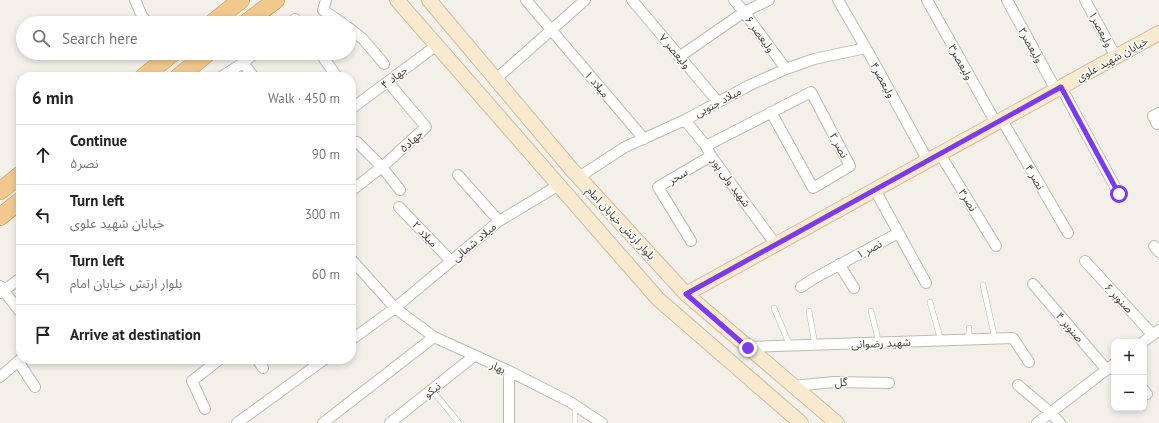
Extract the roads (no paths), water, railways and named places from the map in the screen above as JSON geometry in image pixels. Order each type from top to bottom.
[{"type":"highway","points":[[221,16],[241,0]]},
{"type":"highway","points":[[255,16],[276,0]]},
{"type":"highway","points":[[149,72],[165,60]]},
{"type":"highway","points":[[186,72],[200,60]]},
{"type":"highway","points":[[0,191],[16,178]]},
{"type":"highway","points":[[0,217],[16,204]]},
{"type":"main road","name":"بلوار ارتش خیابان امام","points":[[429,0],[579,177],[686,294],[837,423]]},
{"type":"main road","name":"بلوار ارتش خیابان امام","points":[[401,2],[658,299],[801,423]]},
{"type":"main road","name":"خیابان شهید علوی","points":[[686,294],[1159,33]]},
{"type":"street","points":[[135,0],[142,16]]},
{"type":"street","points":[[326,0],[323,10],[332,16]]},
{"type":"street","name":"میلاد ۱","points":[[526,0],[644,139]]},
{"type":"street","points":[[496,79],[584,0]]},
{"type":"street","name":"ولیعصر ۷","points":[[632,0],[718,102]]},
{"type":"street","name":"ولیعصر ۶","points":[[734,0],[786,69]]},
{"type":"street","points":[[679,57],[744,12],[769,0]]},
{"type":"street","name":"ولیعصر۴","points":[[838,0],[934,158]]},
{"type":"street","name":"ولیعصر۳","points":[[927,0],[999,122]]},
{"type":"street","name":"ولیعصر۲","points":[[1007,0],[1119,194]]},
{"type":"street","name":"ولیعصر۱","points":[[1086,0],[1116,57]]},
{"type":"street","points":[[356,33],[363,38],[384,64]]},
{"type":"street","name":"جهاد ۴","points":[[356,105],[437,45]]},
{"type":"street","name":"میلاد جنوبی","points":[[579,177],[625,147],[685,120],[750,85],[786,69],[814,59],[866,48]]},
{"type":"street","points":[[229,72],[247,60]]},
{"type":"street","points":[[325,60],[333,72]]},
{"type":"street","points":[[243,63],[250,72]]},
{"type":"street","name":"جهاد۵","points":[[356,187],[382,167],[426,128],[388,82]]},
{"type":"street","name":"نصر ۲","points":[[706,146],[771,112],[811,92],[850,166],[813,188],[771,112]]},
{"type":"street","points":[[1158,124],[1154,116],[1159,113]]},
{"type":"street","name":"شهید ولی پور","points":[[685,120],[706,146],[711,156],[776,245]]},
{"type":"street","name":"نصر ۴","points":[[999,122],[1068,233]]},
{"type":"street","points":[[357,142],[382,167],[400,190]]},
{"type":"street","name":"سحر","points":[[692,241],[658,188],[711,156]]},
{"type":"street","name":"نصر۳","points":[[934,158],[996,246]]},
{"type":"street","points":[[458,175],[499,221]]},
{"type":"street","name":"میلاد شمالی","points":[[356,336],[395,308],[499,221],[559,185]]},
{"type":"street","points":[[875,190],[926,282]]},
{"type":"street","name":"میلاد ۲","points":[[399,206],[451,261]]},
{"type":"street","name":"نصر ۱","points":[[800,287],[839,264],[898,233]]},
{"type":"street","name":"صنوبر ۶","points":[[1085,261],[1156,332]]},
{"type":"street","name":"بهار","points":[[356,264],[395,308],[434,337],[509,371],[575,406],[602,423]]},
{"type":"street","points":[[839,264],[854,288]]},
{"type":"street","points":[[16,281],[1,290],[16,307]]},
{"type":"street","name":"صنوبر ۴","points":[[1033,284],[1110,367]]},
{"type":"street","points":[[1147,339],[1156,332]]},
{"type":"street","points":[[323,423],[434,337]]},
{"type":"street","name":"شهید رضوانی","points":[[748,348],[1013,338],[1029,362]]},
{"type":"street","name":"نیکو","points":[[390,423],[474,356]]},
{"type":"street","points":[[0,377],[16,363]]},
{"type":"street","points":[[22,364],[35,388]]},
{"type":"street","points":[[205,409],[192,381],[214,364]]},
{"type":"street","points":[[260,364],[263,368]]},
{"type":"street","points":[[237,423],[318,364]]},
{"type":"street","points":[[1037,423],[1110,367]]},
{"type":"street","points":[[509,371],[509,423]]},
{"type":"street","name":"گل","points":[[793,386],[834,382],[889,384]]},
{"type":"street","points":[[1018,385],[1051,413],[1060,423]]},
{"type":"lane","points":[[983,284],[995,339]]},
{"type":"lane","points":[[930,302],[941,340]]},
{"type":"lane","points":[[774,308],[790,346]]},
{"type":"lane","points":[[809,311],[815,345]]},
{"type":"lane","points":[[871,311],[879,343]]},
{"type":"lane","points":[[969,328],[969,340]]},
{"type":"lane","points":[[432,390],[459,423]]},
{"type":"lane","points":[[575,406],[575,423]]}]
